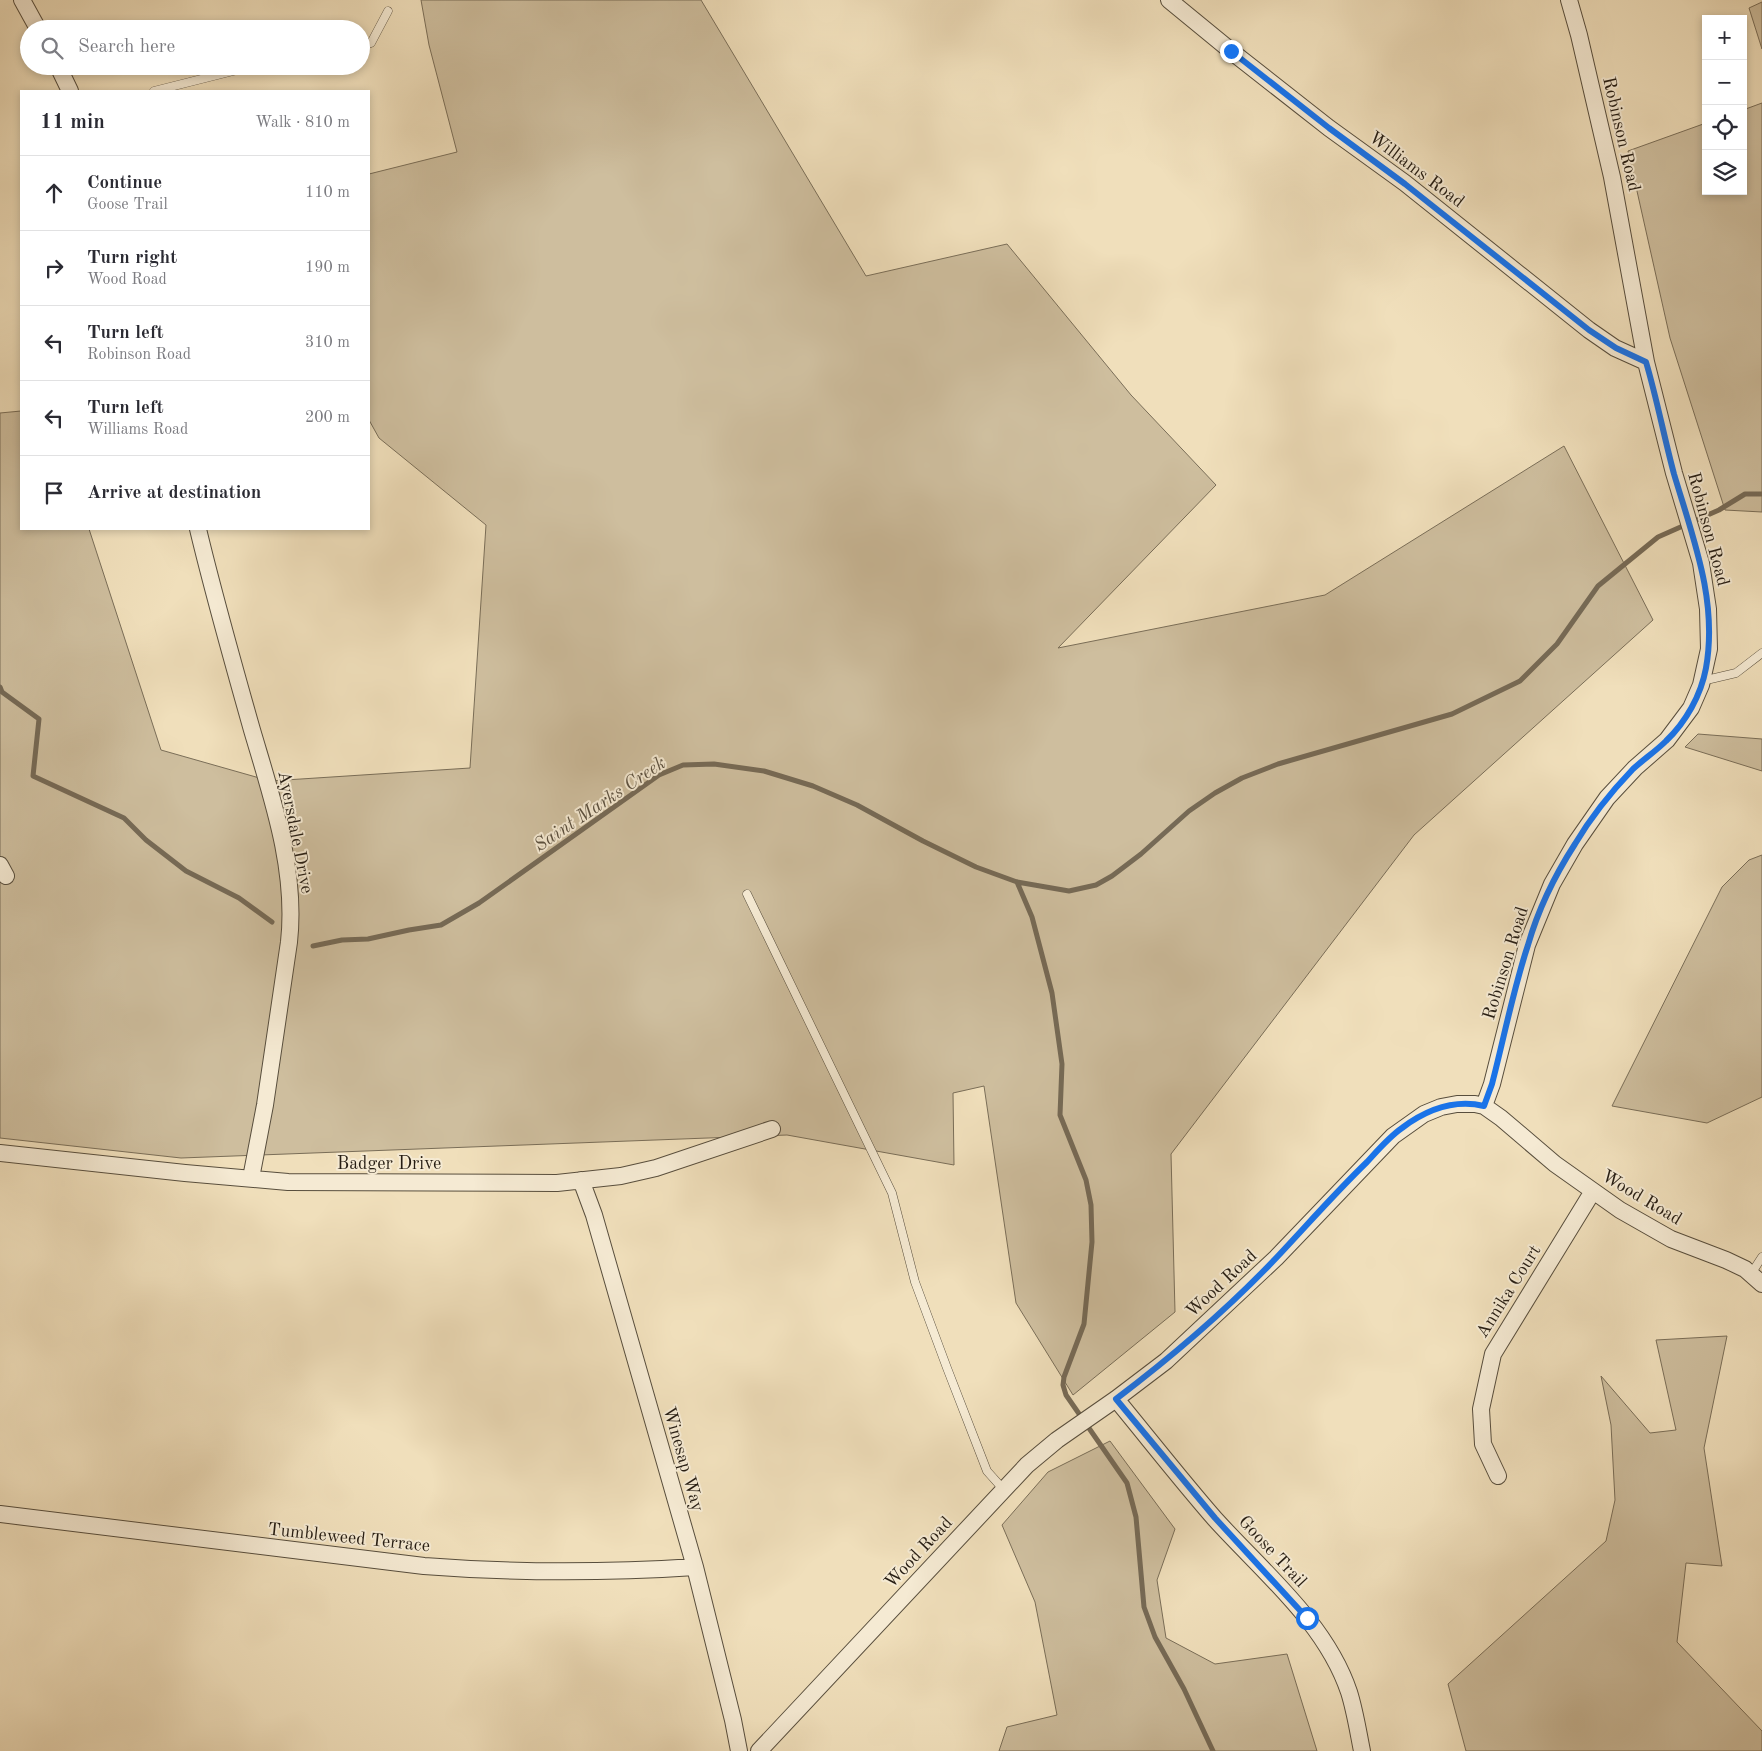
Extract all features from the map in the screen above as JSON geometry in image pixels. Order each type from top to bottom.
[{"type":"street","points":[[22,0],[33,20]]},
{"type":"street","name":"Williams Road","points":[[1169,0],[1329,128],[1413,190],[1589,330],[1616,348],[1646,362]]},
{"type":"street","name":"Robinson Road","points":[[1484,1106],[1492,1084],[1528,945],[1552,884],[1575,844],[1607,798],[1635,768],[1677,729],[1691,708],[1702,681],[1709,649],[1708,608],[1701,564],[1674,472],[1646,362],[1612,177],[1569,0]]},
{"type":"street","points":[[62,75],[70,90]]},
{"type":"street","name":"Ayersdale Drive","points":[[198,530],[213,592],[271,795],[290,886],[291,922],[289,942],[265,1105],[251,1178]]},
{"type":"street","name":"Wood Road","points":[[759,1751],[1027,1465],[1057,1440],[1166,1361],[1276,1258],[1359,1170],[1402,1128],[1424,1114],[1441,1107],[1457,1104],[1484,1106],[1555,1164],[1593,1192],[1644,1225],[1690,1248],[1726,1260],[1756,1279]]},
{"type":"street","name":"Badger Drive","points":[[0,1154],[288,1182],[557,1183],[621,1176],[656,1168],[772,1130]]},
{"type":"street","name":"Winesap Way","points":[[581,1180],[594,1215],[694,1567],[733,1720],[739,1751]]},
{"type":"street","name":"Annika Court","points":[[1498,1476],[1483,1444],[1481,1409],[1493,1354],[1593,1192]]},
{"type":"street","name":"Goose Trail","points":[[1116,1399],[1196,1496],[1307,1618],[1326,1644],[1341,1671],[1349,1691],[1356,1715],[1362,1751]]},
{"type":"street","name":"Tumbleweed Terrace","points":[[0,1514],[424,1566],[542,1572],[626,1571],[694,1567]]},
{"type":"lane","points":[[370,43],[388,10]]},
{"type":"lane","points":[[158,90],[217,75]]},
{"type":"lane","points":[[1702,681],[1736,673],[1762,653]]},
{"type":"lane","points":[[747,894],[892,1193],[915,1282],[947,1368],[987,1472],[1004,1490]]},
{"type":"lane","points":[[1756,1279],[1762,1257]]},
{"type":"shaded area","points":[[421,0],[701,0],[866,276],[1007,244],[1131,395],[1216,485],[1058,648],[1325,595],[1564,446],[1653,620],[1414,835],[1171,1154],[1175,1312],[1073,1395],[1016,1303],[984,1086],[953,1093],[954,1165],[787,1135],[181,1158],[0,1138],[0,413],[20,411],[20,530],[89,530],[161,750],[270,781],[470,768],[486,525],[379,438],[370,422],[370,174],[457,152],[429,45]]},
{"type":"shaded area","points":[[1762,2],[1762,49],[1749,8]]},
{"type":"shaded area","points":[[1762,103],[1762,512],[1725,510],[1670,338],[1628,151],[1702,124],[1702,195],[1747,195],[1747,109]]},
{"type":"shaded area","points":[[1698,734],[1762,739],[1762,771],[1685,747]]},
{"type":"shaded area","points":[[1762,855],[1762,1097],[1707,1123],[1612,1106],[1722,887],[1749,860]]},
{"type":"shaded area","points":[[1727,1336],[1704,1448],[1722,1566],[1686,1563],[1677,1642],[1762,1731],[1762,1751],[1466,1751],[1448,1684],[1606,1541],[1615,1500],[1611,1425],[1601,1376],[1650,1433],[1676,1430],[1656,1340]]},
{"type":"shaded area","points":[[1110,1441],[1175,1529],[1157,1580],[1166,1638],[1215,1664],[1287,1654],[1317,1751],[999,1751],[1007,1727],[1057,1715],[1035,1602],[1002,1525],[1048,1472]]},
{"type":"waterway","points":[[313,946],[342,940],[368,939],[441,925],[479,903],[659,775],[683,765],[714,764],[764,771],[813,786],[857,805],[976,867],[1017,882],[1069,891],[1096,885],[1112,876],[1141,854],[1189,811],[1215,793],[1242,778],[1278,764],[1452,714],[1520,681],[1557,644],[1598,586],[1658,537],[1719,510],[1745,494],[1762,494]]},
{"type":"waterway","name":"Saint Marks Creek","points":[[0,687],[2,692],[39,719],[33,776],[124,818],[146,840],[186,871],[239,898],[272,922]]},
{"type":"waterway","points":[[1017,882],[1032,917],[1052,993],[1062,1064],[1060,1115],[1086,1180],[1091,1205],[1092,1242],[1084,1324],[1064,1377],[1063,1385],[1066,1395],[1127,1483],[1136,1517],[1144,1607],[1155,1637],[1184,1689],[1213,1751]]},
{"type":"route","points":[[1231,51],[1329,128],[1405,184],[1589,330],[1616,348],[1646,362],[1654,387],[1674,472],[1701,564],[1708,608],[1709,649],[1706,670],[1691,708],[1667,740],[1635,768],[1607,798],[1575,844],[1552,884],[1528,945],[1492,1084],[1484,1106],[1457,1104],[1441,1107],[1424,1114],[1402,1128],[1229,1304],[1166,1361],[1116,1399],[1176,1474],[1307,1618]]}]
